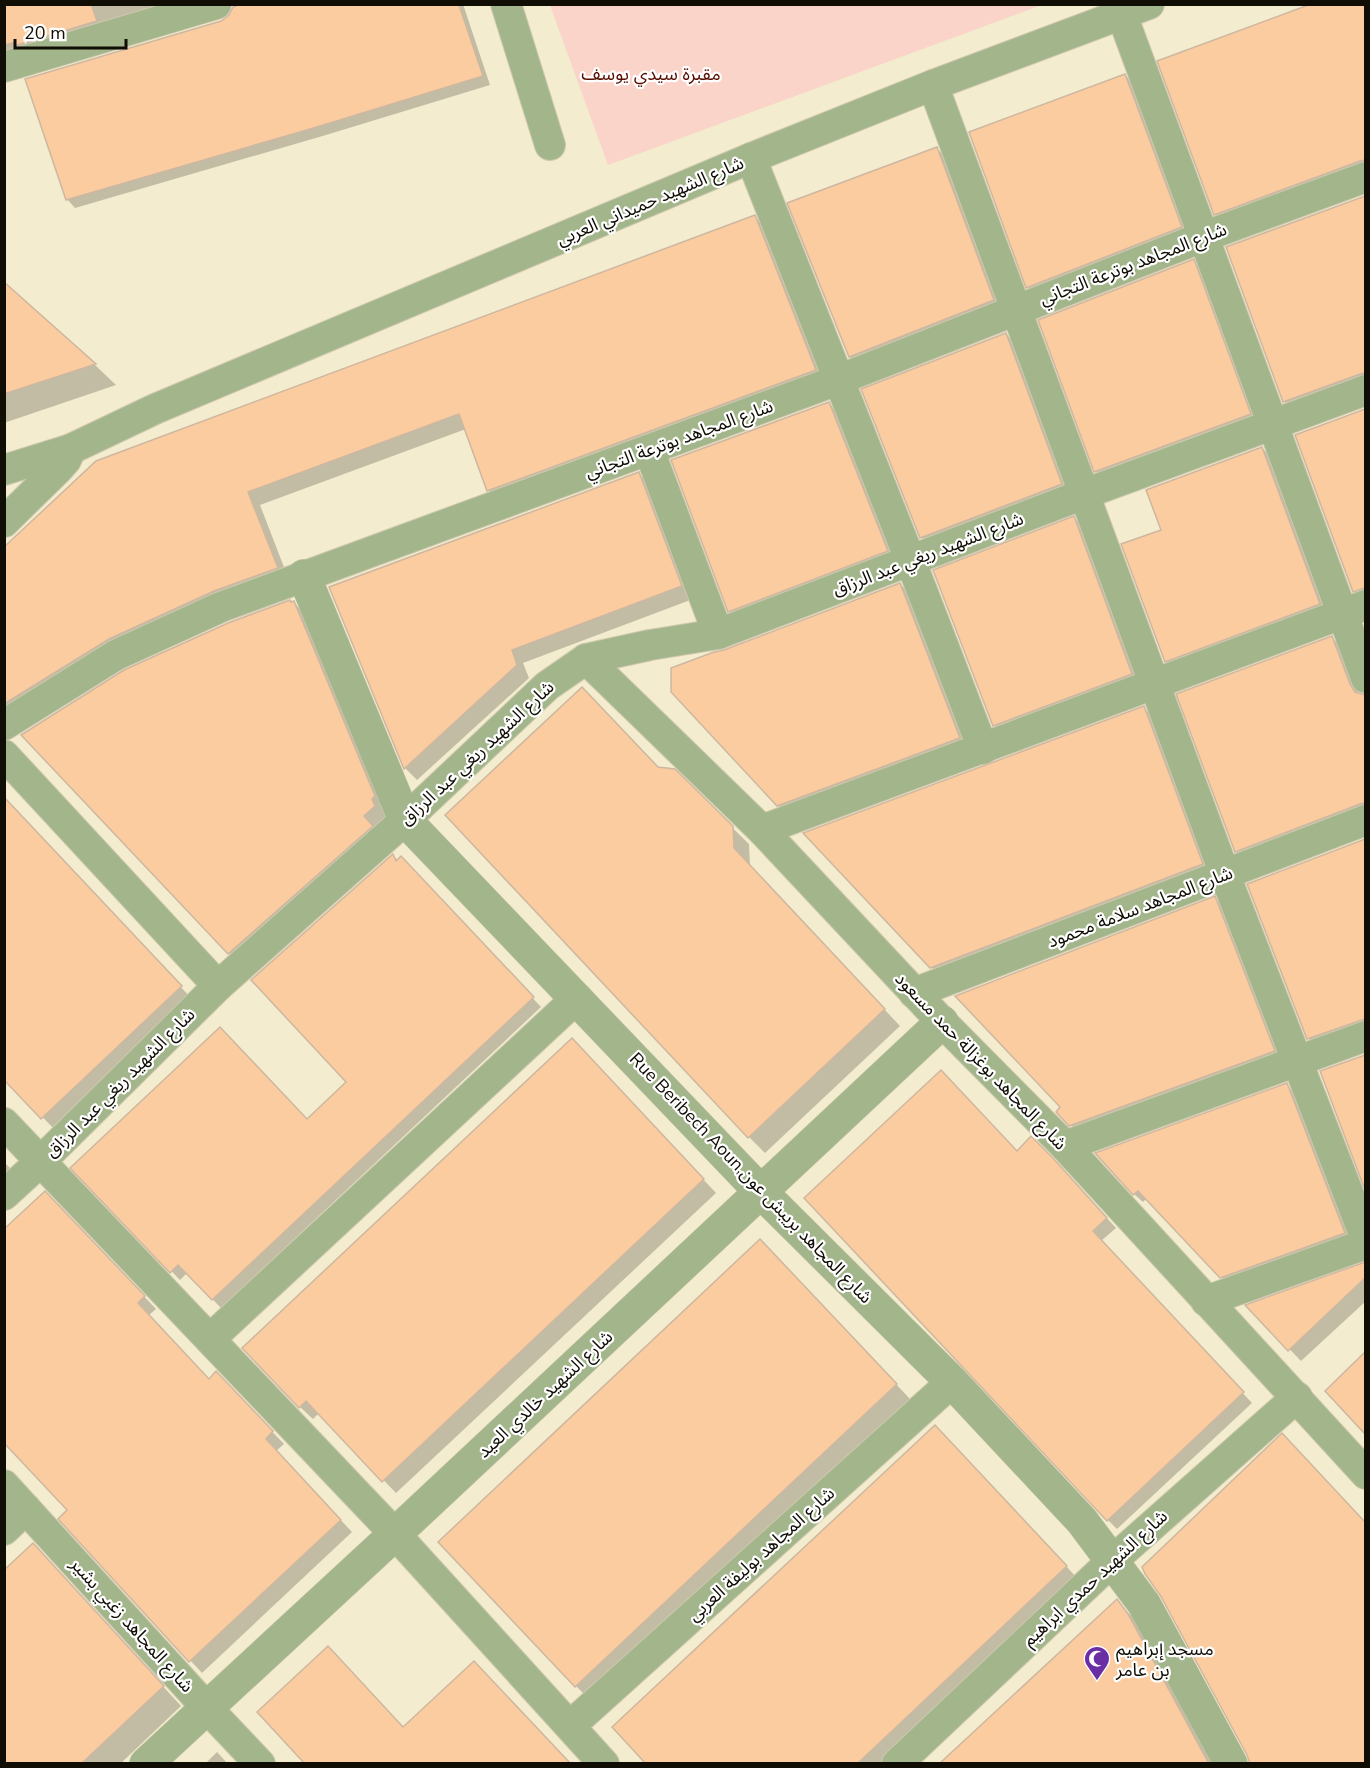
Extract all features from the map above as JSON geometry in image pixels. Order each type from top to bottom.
[{"type":"street","points":[[4,67],[216,4]]},
{"type":"street","points":[[506,4],[550,145]]},
{"type":"street","points":[[1136,10],[1203,237],[1272,424],[1354,609],[1365,678]]},
{"type":"street","name":"شارع الشهيد حميداني العربي","points":[[4,471],[71,449],[155,409],[751,158],[933,85],[1136,10]]},
{"type":"street","points":[[933,85],[1225,875],[1365,1239]]},
{"type":"street","points":[[751,158],[982,749]]},
{"type":"street","name":"شارع المجاهد بوترعة التجاني","points":[[4,725],[116,655],[221,607],[838,380],[1203,237],[1365,177]]},
{"type":"street","name":"شارع الشهيد ريغي عبد الرزاق","points":[[4,1195],[218,986],[405,820],[547,686],[586,659],[650,645],[718,634],[1084,494],[1365,390]]},
{"type":"street","points":[[4,522],[58,469],[66,460],[71,449]]},
{"type":"street","points":[[649,450],[718,634]]},
{"type":"street","name":"Rue Beribech Aoun,شارع المجاهد بريبش عون","points":[[304,576],[405,820],[760,1191],[952,1382],[1082,1521],[1144,1604],[1231,1764]]},
{"type":"street","points":[[762,830],[1354,609]]},
{"type":"street","name":"شارع المجاهد بوغزالة حمد مسعود","points":[[586,659],[762,830],[942,1023],[1065,1146],[1206,1301],[1361,1464]]},
{"type":"street","points":[[4,755],[218,986]]},
{"type":"street","name":"شارع المجاهد سلامة محمود","points":[[914,993],[1365,820]]},
{"type":"street","points":[[210,1339],[577,998]]},
{"type":"street","name":"شارع الشهيد خالدي العيد","points":[[146,1764],[942,1023]]},
{"type":"street","points":[[1065,1146],[1365,1036]]},
{"type":"street","points":[[4,1123],[395,1534],[604,1764]]},
{"type":"street","points":[[1206,1301],[1365,1244]]},
{"type":"street","name":"شارع المجاهد بوليفة العربي","points":[[570,1726],[952,1382]]},
{"type":"street","name":"شارع الشهيد حمدي ابراهيم","points":[[897,1764],[1112,1561],[1297,1397]]},
{"type":"street","name":"شارع المجاهد زغبي بشير","points":[[4,1485],[260,1764]]},
{"type":"street","points":[[4,1530],[26,1509]]},
{"type":"green space","name":"مقبرة سيدي يوسف","points":[[550,4],[1042,5],[608,165]]},
{"type":"building","points":[[4,4],[91,4],[97,21],[14,46],[13,43],[4,45]]},
{"type":"building","points":[[241,4],[459,5],[483,76],[66,200],[25,79],[221,21],[229,15],[233,7]]},
{"type":"building","points":[[1311,4],[1365,4],[1365,160],[1214,215],[1157,61]]},
{"type":"building","points":[[1125,74],[1182,227],[1026,288],[969,132]]},
{"type":"building","points":[[937,147],[994,300],[849,357],[787,203]]},
{"type":"building","points":[[1365,196],[1365,373],[1283,402],[1226,247]]},
{"type":"building","points":[[755,215],[816,370],[487,491],[459,414],[248,492],[278,568],[214,591],[109,639],[4,704],[4,547],[96,461]]},
{"type":"building","points":[[1194,259],[1251,414],[1094,472],[1038,320]]},
{"type":"building","points":[[4,282],[96,364],[4,394]]},
{"type":"building","points":[[1006,333],[1062,484],[920,538],[861,389]]},
{"type":"building","points":[[829,402],[888,551],[728,612],[671,460]]},
{"type":"building","points":[[1365,409],[1365,588],[1353,592],[1295,435]]},
{"type":"building","points":[[1262,447],[1320,604],[1165,662],[1121,544],[1161,530],[1146,490]]},
{"type":"building","points":[[639,472],[682,586],[512,650],[517,665],[404,769],[329,587]]},
{"type":"building","points":[[1074,516],[1132,674],[993,726],[933,570]]},
{"type":"building","points":[[900,583],[960,738],[777,806],[671,692],[671,668]]},
{"type":"building","points":[[290,600],[294,601],[375,796],[372,799],[375,806],[364,816],[373,826],[228,954],[21,735],[124,670],[228,623]]},
{"type":"building","points":[[1332,636],[1350,684],[1355,692],[1365,695],[1365,803],[1235,852],[1176,694]]},
{"type":"building","points":[[582,687],[658,767],[675,769],[733,826],[734,848],[885,1009],[748,1138],[445,815]]},
{"type":"building","points":[[1144,706],[1203,864],[930,968],[803,833]]},
{"type":"building","points":[[4,797],[182,986],[41,1119],[4,1080]]},
{"type":"building","points":[[1365,839],[1365,1019],[1307,1039],[1247,884]]},
{"type":"building","points":[[393,854],[396,861],[401,856],[534,997],[212,1300],[178,1265],[170,1273],[70,1168],[220,1027],[307,1119],[346,1082],[251,980]]},
{"type":"building","points":[[1215,896],[1275,1051],[1069,1126],[1056,1112],[1060,1107],[955,996]]},
{"type":"building","points":[[572,1038],[704,1179],[382,1482],[306,1401],[299,1408],[242,1348]]},
{"type":"building","points":[[1365,1055],[1365,1190],[1320,1071]]},
{"type":"building","points":[[941,1070],[1017,1151],[1031,1136],[1053,1158],[1107,1218],[1093,1231],[1244,1392],[1107,1521],[804,1198]]},
{"type":"building","points":[[1287,1083],[1345,1233],[1220,1278],[1138,1191],[1133,1195],[1095,1153]]},
{"type":"building","points":[[45,1191],[145,1296],[138,1303],[209,1379],[216,1371],[273,1431],[266,1439],[341,1520],[189,1662],[58,1519],[67,1510],[4,1443],[4,1229]]},
{"type":"building","points":[[760,1239],[897,1384],[575,1687],[438,1542]]},
{"type":"building","points":[[1365,1262],[1365,1278],[1288,1351],[1245,1305]]},
{"type":"building","points":[[1365,1352],[1365,1434],[1325,1391]]},
{"type":"building","points":[[935,1425],[1067,1566],[857,1764],[646,1764],[612,1727]]},
{"type":"building","points":[[1282,1433],[1365,1522],[1365,1764],[1250,1764],[1160,1595],[1142,1567]]},
{"type":"building","points":[[33,1543],[164,1686],[81,1764],[4,1764],[4,1570]]},
{"type":"building","name":"مسجد إبراهيم بن عامر","points":[[1117,1599],[1128,1614],[1209,1764],[939,1764]]},
{"type":"building","points":[[328,1646],[403,1727],[474,1661],[571,1764],[305,1764],[257,1712]]},
{"type":"place","name":"مسجد إبراهيم بن عامر","points":[[1097,1682]]}]
